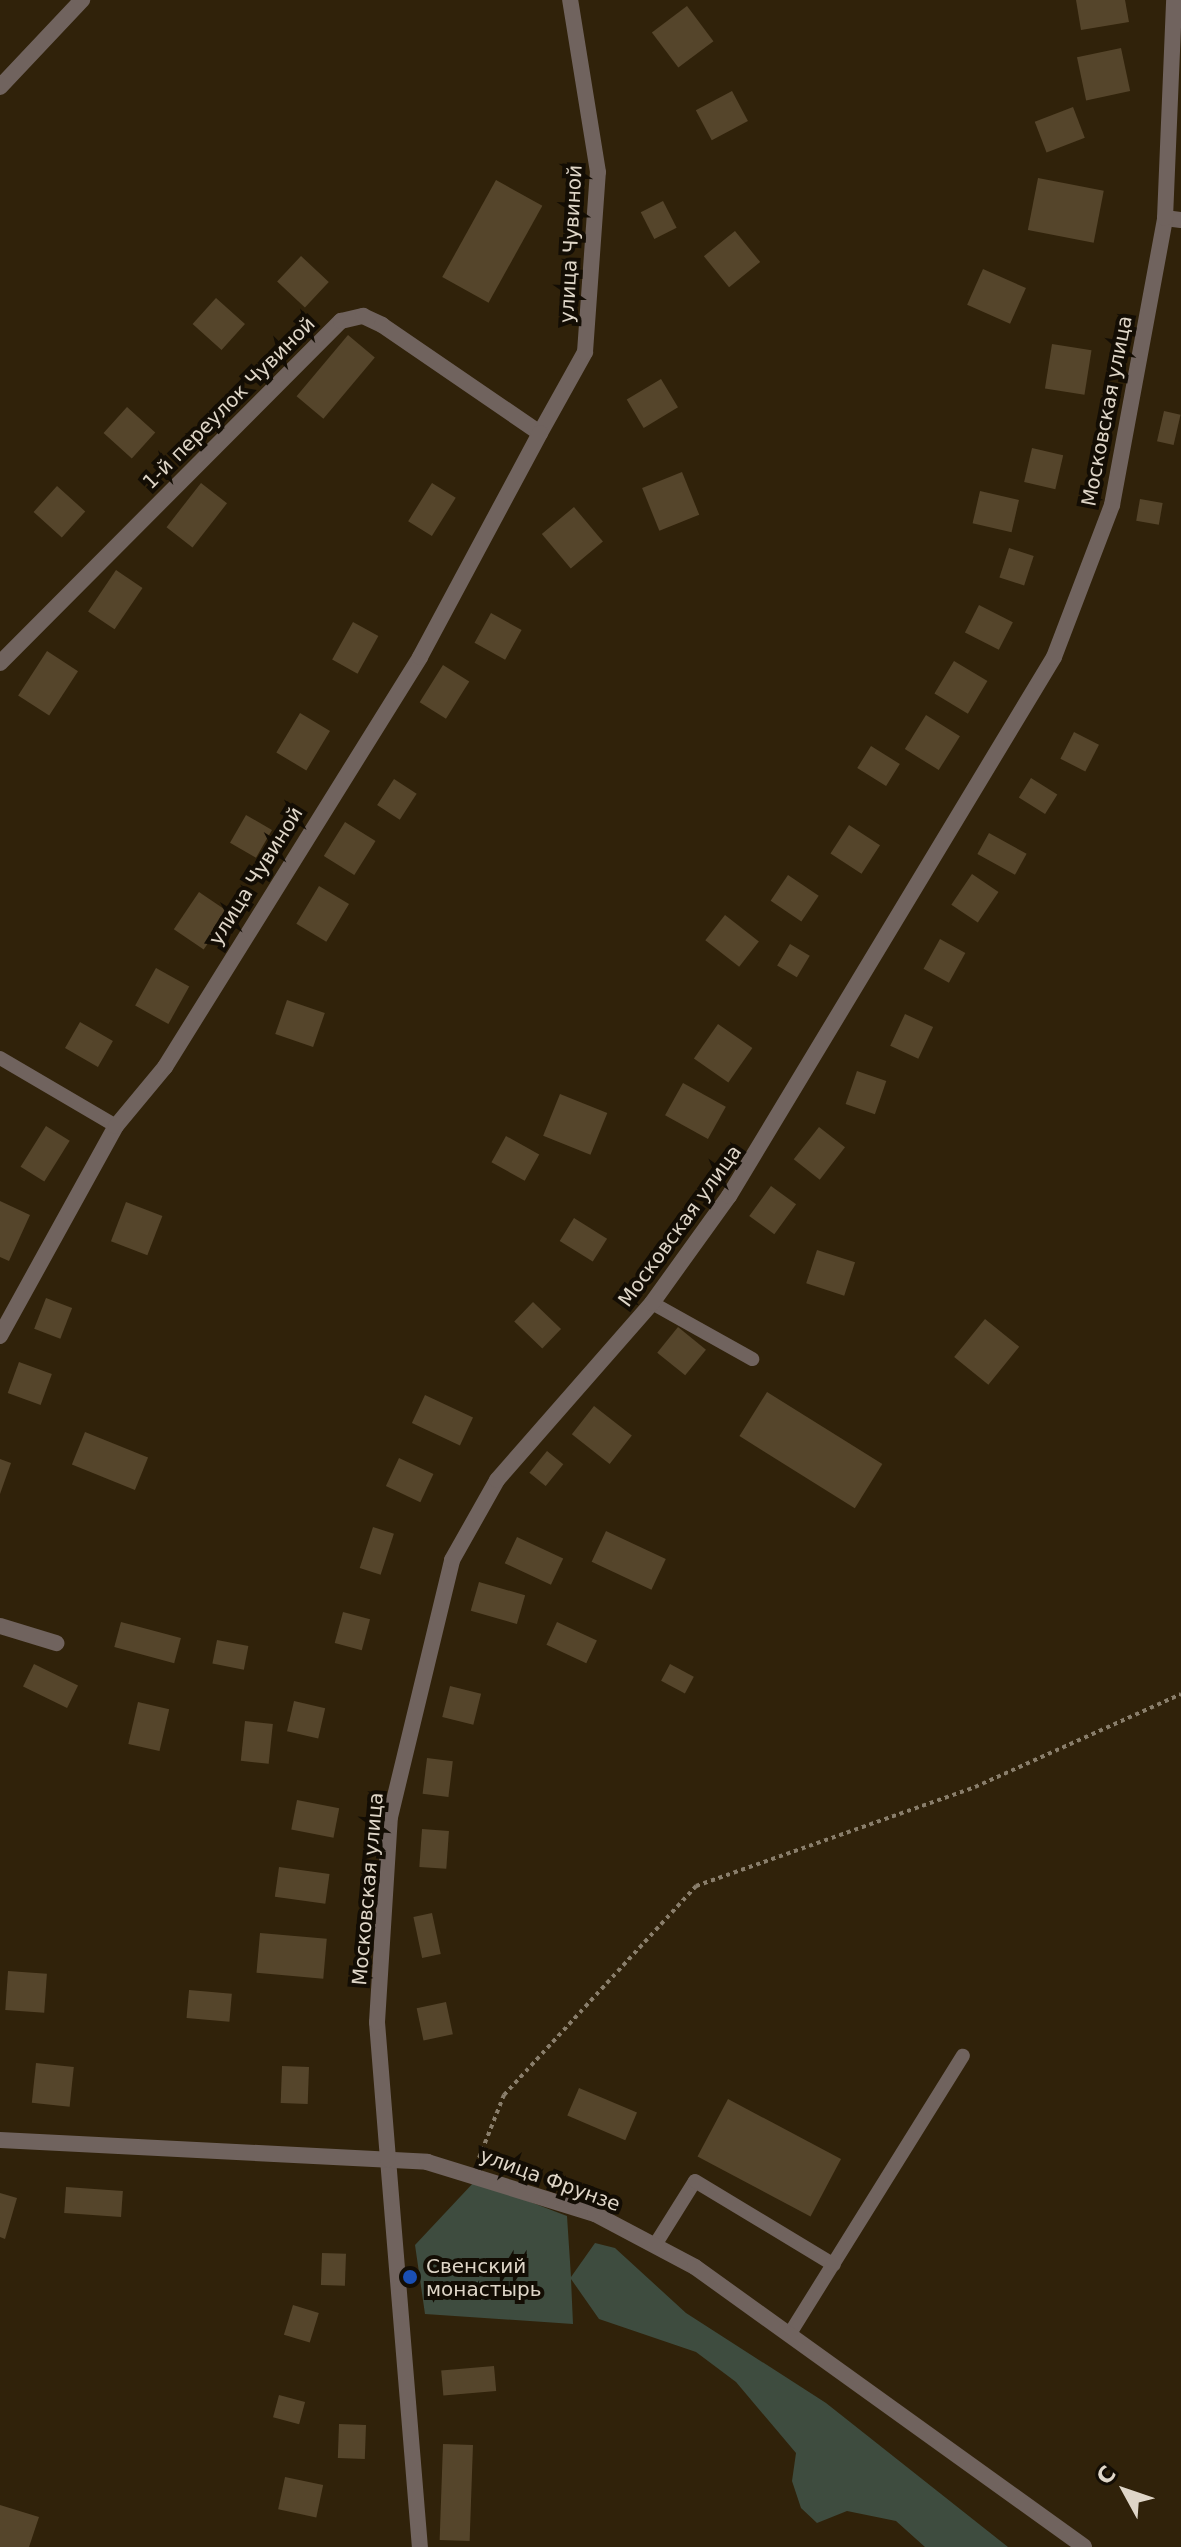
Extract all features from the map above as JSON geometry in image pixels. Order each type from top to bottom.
[{"type":"street","points":[[0,87],[82,0]]},
{"type":"street","name":"улица Чувиной","points":[[0,1336],[116,1126],[165,1067],[420,657],[585,352],[598,172],[570,0]]},
{"type":"street","name":"Московская улица","points":[[420,2547],[377,2022],[390,1817],[452,1560],[497,1480],[652,1303],[812,1069],[1054,657],[1112,505],[1173,219],[1174,0]]},
{"type":"street","name":"1-й переулок Чувиной","points":[[0,663],[341,321],[363,316],[382,325],[540,433]]},
{"type":"street","points":[[0,1626],[56,1643]]},
{"type":"street","name":"улица Фрунзе","points":[[0,2140],[388,2159],[473,2172],[595,2214],[655,2245],[789,2335],[1084,2547]]},
{"type":"lane","points":[[0,1058],[116,1126]]},
{"type":"lane","points":[[652,1303],[752,1359]]},
{"type":"lane","points":[[789,2335],[963,2056]]},
{"type":"lane","points":[[655,2245],[695,2181],[834,2265]]},
{"type":"path","points":[[473,2172],[504,2095],[696,1886],[975,1787],[1181,1694]]},
{"type":"green space","points":[[475,2181],[567,2216],[571,2277],[595,2243],[615,2248],[686,2313],[826,2403],[1008,2547],[925,2547],[896,2521],[847,2511],[817,2523],[801,2508],[792,2481],[796,2453],[736,2382],[696,2352],[599,2319],[571,2279],[573,2324],[425,2314],[415,2245]]},
{"type":"building","points":[[1076,0],[1125,0],[1129,22],[1081,30]]},
{"type":"building","points":[[687,6],[713,41],[678,68],[652,32]]},
{"type":"building","points":[[1121,48],[1130,91],[1086,100],[1077,57]]},
{"type":"building","points":[[732,91],[748,121],[712,140],[696,110]]},
{"type":"building","points":[[1073,107],[1085,138],[1047,153],[1035,122]]},
{"type":"building","points":[[1038,178],[1104,191],[1094,243],[1028,230]]},
{"type":"building","points":[[496,180],[542,206],[489,303],[442,277]]},
{"type":"building","points":[[663,201],[677,228],[654,239],[641,212]]},
{"type":"building","points":[[735,231],[760,262],[729,287],[704,256]]},
{"type":"building","points":[[301,256],[329,282],[305,308],[277,282]]},
{"type":"building","points":[[983,269],[1026,288],[1010,324],[967,305]]},
{"type":"building","points":[[216,298],[245,324],[222,350],[193,324]]},
{"type":"building","points":[[348,335],[375,357],[323,419],[297,396]]},
{"type":"building","points":[[1052,344],[1092,350],[1084,395],[1045,388]]},
{"type":"building","points":[[661,379],[678,407],[644,428],[627,400]]},
{"type":"building","points":[[127,407],[155,432],[132,458],[104,433]]},
{"type":"building","points":[[1164,411],[1181,415],[1174,445],[1157,441]]},
{"type":"building","points":[[1032,448],[1063,455],[1055,489],[1024,482]]},
{"type":"building","points":[[682,472],[699,515],[659,531],[642,488]]},
{"type":"building","points":[[201,483],[227,503],[193,547],[167,527]]},
{"type":"building","points":[[432,483],[456,498],[432,536],[408,521]]},
{"type":"building","points":[[57,486],[85,511],[62,537],[34,512]]},
{"type":"building","points":[[980,491],[1019,500],[1012,532],[973,523]]},
{"type":"building","points":[[1140,499],[1163,503],[1159,525],[1136,521]]},
{"type":"building","points":[[574,507],[603,541],[571,568],[542,534]]},
{"type":"building","points":[[1009,548],[1034,556],[1024,586],[999,577]]},
{"type":"building","points":[[116,570],[143,588],[115,629],[88,611]]},
{"type":"building","points":[[979,605],[1013,622],[999,650],[965,633]]},
{"type":"building","points":[[491,613],[522,630],[505,660],[475,643]]},
{"type":"building","points":[[353,622],[378,636],[358,674],[332,660]]},
{"type":"building","points":[[47,651],[78,671],[49,716],[18,695]]},
{"type":"building","points":[[954,661],[987,681],[968,714],[934,694]]},
{"type":"building","points":[[443,665],[469,681],[446,719],[420,702]]},
{"type":"building","points":[[300,713],[330,731],[306,770],[276,752]]},
{"type":"building","points":[[926,715],[960,736],[939,770],[905,749]]},
{"type":"building","points":[[1074,732],[1099,745],[1085,771],[1060,759]]},
{"type":"building","points":[[871,746],[900,764],[886,786],[857,768]]},
{"type":"building","points":[[1031,778],[1057,794],[1045,814],[1019,798]]},
{"type":"building","points":[[394,779],[417,794],[400,820],[377,805]]},
{"type":"building","points":[[246,815],[272,830],[256,858],[230,843]]},
{"type":"building","points":[[345,822],[376,841],[354,875],[324,856]]},
{"type":"building","points":[[849,825],[880,845],[862,874],[830,854]]},
{"type":"building","points":[[989,833],[1027,854],[1015,875],[977,854]]},
{"type":"building","points":[[972,874],[999,892],[978,923],[951,905]]},
{"type":"building","points":[[788,875],[819,896],[801,921],[771,901]]},
{"type":"building","points":[[319,886],[349,904],[326,942],[296,924]]},
{"type":"building","points":[[199,892],[229,912],[204,949],[174,929]]},
{"type":"building","points":[[725,915],[759,941],[739,967],[705,940]]},
{"type":"building","points":[[940,939],[965,953],[949,983],[924,969]]},
{"type":"building","points":[[790,944],[810,956],[797,977],[777,965]]},
{"type":"building","points":[[156,968],[189,986],[168,1024],[135,1006]]},
{"type":"building","points":[[287,1000],[325,1013],[313,1047],[275,1034]]},
{"type":"building","points":[[905,1014],[933,1027],[918,1059],[890,1046]]},
{"type":"building","points":[[80,1022],[113,1041],[98,1067],[65,1048]]},
{"type":"building","points":[[718,1024],[752,1048],[728,1082],[694,1058]]},
{"type":"building","points":[[857,1071],[886,1081],[875,1114],[846,1104]]},
{"type":"building","points":[[683,1083],[726,1107],[708,1139],[665,1115]]},
{"type":"building","points":[[560,1094],[607,1113],[590,1155],[543,1136]]},
{"type":"building","points":[[46,1126],[70,1141],[44,1182],[21,1167]]},
{"type":"building","points":[[819,1127],[845,1147],[820,1180],[794,1159]]},
{"type":"building","points":[[506,1136],[539,1154],[525,1181],[491,1162]]},
{"type":"building","points":[[771,1186],[796,1204],[774,1234],[749,1216]]},
{"type":"building","points":[[0,1201],[30,1215],[9,1261],[0,1257]]},
{"type":"building","points":[[126,1202],[162,1216],[147,1255],[111,1241]]},
{"type":"building","points":[[574,1218],[607,1239],[593,1262],[560,1241]]},
{"type":"building","points":[[817,1250],[855,1262],[844,1296],[806,1283]]},
{"type":"building","points":[[46,1298],[72,1308],[60,1339],[34,1329]]},
{"type":"building","points":[[533,1302],[561,1329],[542,1349],[514,1321]]},
{"type":"building","points":[[985,1319],[1019,1347],[988,1385],[954,1357]]},
{"type":"building","points":[[678,1327],[706,1350],[685,1375],[657,1353]]},
{"type":"building","points":[[19,1362],[52,1374],[41,1405],[8,1393]]},
{"type":"building","points":[[767,1392],[882,1464],[855,1508],[739,1436]]},
{"type":"building","points":[[425,1395],[473,1417],[460,1445],[412,1423]]},
{"type":"building","points":[[594,1406],[632,1436],[610,1464],[572,1434]]},
{"type":"building","points":[[85,1432],[148,1457],[135,1490],[72,1464]]},
{"type":"building","points":[[547,1451],[563,1464],[546,1486],[529,1473]]},
{"type":"building","points":[[399,1458],[433,1474],[420,1502],[386,1486]]},
{"type":"building","points":[[0,1459],[11,1463],[0,1494]]},
{"type":"building","points":[[373,1527],[394,1534],[381,1575],[360,1568]]},
{"type":"building","points":[[606,1531],[666,1559],[651,1590],[592,1562]]},
{"type":"building","points":[[517,1537],[563,1559],[551,1585],[505,1563]]},
{"type":"building","points":[[479,1582],[525,1595],[517,1624],[471,1611]]},
{"type":"building","points":[[343,1612],[370,1619],[362,1650],[335,1643]]},
{"type":"building","points":[[121,1622],[181,1638],[174,1663],[114,1647]]},
{"type":"building","points":[[557,1622],[597,1641],[586,1663],[546,1645]]},
{"type":"building","points":[[217,1640],[248,1646],[244,1670],[212,1664]]},
{"type":"building","points":[[34,1664],[78,1685],[67,1708],[23,1686]]},
{"type":"building","points":[[670,1664],[694,1677],[685,1693],[661,1681]]},
{"type":"building","points":[[450,1686],[481,1694],[473,1725],[442,1717]]},
{"type":"building","points":[[294,1701],[325,1708],[318,1738],[287,1731]]},
{"type":"building","points":[[138,1702],[169,1709],[160,1751],[128,1744]]},
{"type":"building","points":[[245,1721],[273,1724],[269,1764],[241,1761]]},
{"type":"building","points":[[427,1758],[453,1761],[448,1797],[423,1794]]},
{"type":"building","points":[[297,1800],[339,1808],[333,1838],[291,1829]]},
{"type":"building","points":[[422,1829],[449,1831],[446,1869],[419,1867]]},
{"type":"building","points":[[279,1867],[330,1874],[325,1904],[275,1897]]},
{"type":"building","points":[[432,1913],[441,1954],[422,1958],[413,1917]]},
{"type":"building","points":[[260,1933],[327,1939],[323,1979],[257,1973]]},
{"type":"building","points":[[8,1971],[47,1974],[44,2013],[5,2010]]},
{"type":"building","points":[[189,1990],[232,1994],[229,2022],[187,2018]]},
{"type":"building","points":[[446,2002],[453,2034],[424,2041],[417,2008]]},
{"type":"building","points":[[36,2063],[74,2067],[70,2107],[32,2103]]},
{"type":"building","points":[[282,2066],[309,2067],[308,2104],[281,2103]]},
{"type":"building","points":[[579,2088],[637,2113],[625,2140],[567,2116]]},
{"type":"building","points":[[728,2099],[841,2159],[811,2216],[697,2156]]},
{"type":"building","points":[[66,2187],[123,2191],[121,2217],[64,2213]]},
{"type":"building","points":[[0,2193],[17,2198],[5,2239],[0,2237]]},
{"type":"building","points":[[322,2253],[346,2254],[345,2286],[321,2285]]},
{"type":"building","points":[[293,2305],[319,2313],[310,2343],[284,2335]]},
{"type":"building","points":[[494,2366],[496,2391],[443,2396],[441,2371]]},
{"type":"building","points":[[279,2395],[305,2402],[299,2424],[273,2417]]},
{"type":"building","points":[[339,2424],[366,2425],[365,2459],[338,2458]]},
{"type":"building","points":[[443,2444],[473,2445],[470,2541],[440,2540]]},
{"type":"building","points":[[285,2477],[323,2485],[316,2517],[278,2509]]},
{"type":"building","points":[[0,2505],[39,2517],[29,2547],[0,2547]]},
{"type":"place","name":"Свенский монастырь","points":[[410,2277]]}]
